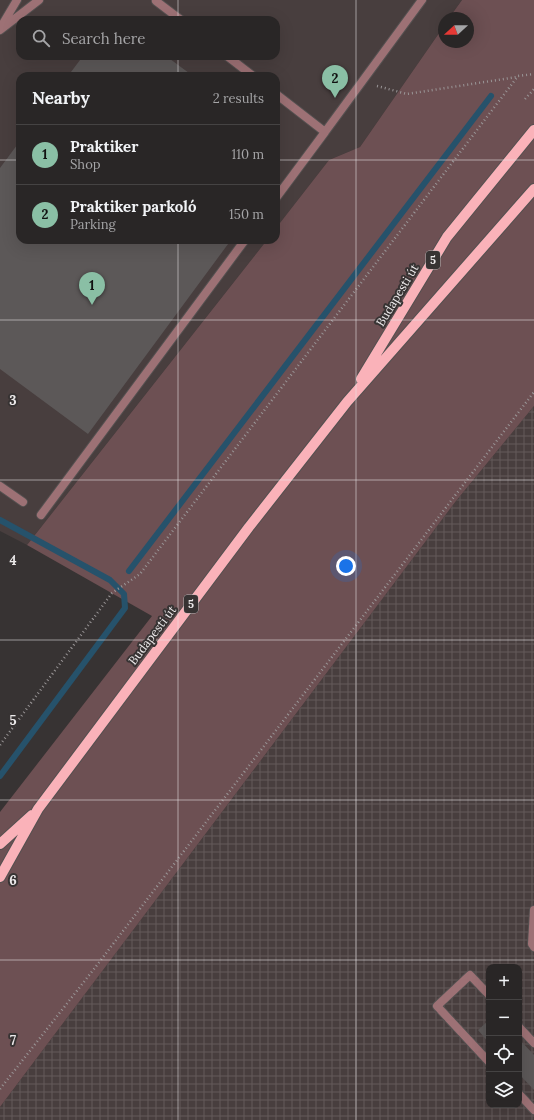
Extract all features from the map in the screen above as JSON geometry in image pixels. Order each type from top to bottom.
[{"type":"main road","name":"Budapesti út","points":[[347,402],[447,237],[534,130]]},
{"type":"main road","name":"Budapesti út","points":[[0,877],[38,809],[249,527],[347,402],[534,189]]},
{"type":"main road","name":"Budapesti út","points":[[0,844],[38,809]]},
{"type":"lane","points":[[0,29],[17,0]]},
{"type":"lane","points":[[17,16],[39,0]]},
{"type":"lane","points":[[156,0],[176,16]]},
{"type":"lane","points":[[280,193],[422,0]]},
{"type":"lane","points":[[0,29],[16,17]]},
{"type":"lane","points":[[232,60],[248,72]]},
{"type":"lane","points":[[280,97],[325,132]]},
{"type":"lane","points":[[41,514],[242,244]]},
{"type":"lane","points":[[0,486],[23,502]]},
{"type":"lane","points":[[534,910],[532,944],[534,947]]},
{"type":"lane","points":[[486,992],[470,975],[436,1006],[486,1059]]},
{"type":"lane","points":[[522,1030],[534,1043]]},
{"type":"lane","points":[[522,1097],[534,1110]]},
{"type":"path","points":[[361,82],[407,94],[534,74]]},
{"type":"path","points":[[0,745],[112,593],[140,574],[518,76]]},
{"type":"path","points":[[525,99],[534,89]]},
{"type":"path","points":[[0,1089],[94,969],[534,392]]},
{"type":"shaded area","points":[[0,0],[462,0],[453,12],[438,12],[438,35],[360,147],[329,160],[280,223],[280,72],[16,72],[16,244],[264,244],[27,545],[0,531]]},
{"type":"shaded area","points":[[462,0],[534,0],[534,406],[456,501],[0,1107],[0,812],[152,616],[27,545],[264,244],[280,244],[280,223],[329,160],[360,147],[438,35],[438,48],[474,48],[474,12],[453,12]]},
{"type":"shaded area","points":[[534,406],[534,1120],[0,1120],[0,1107],[456,501]]},
{"type":"building","points":[[80,60],[171,60],[188,72],[71,72]]},
{"type":"building","points":[[16,146],[16,244],[228,244],[88,434],[0,369],[0,168]]},
{"type":"building","points":[[486,1023],[486,1039],[478,1030]]},
{"type":"building","points":[[522,1042],[534,1055],[534,1090],[522,1077]]},
{"type":"waterway","points":[[129,571],[491,96]]},
{"type":"waterway","points":[[0,520],[110,580],[124,594],[125,608],[0,776]]},
{"type":"place","name":"Praktiker parkoló","points":[[335,98]]},
{"type":"place","name":"Praktiker","points":[[92,305]]}]
